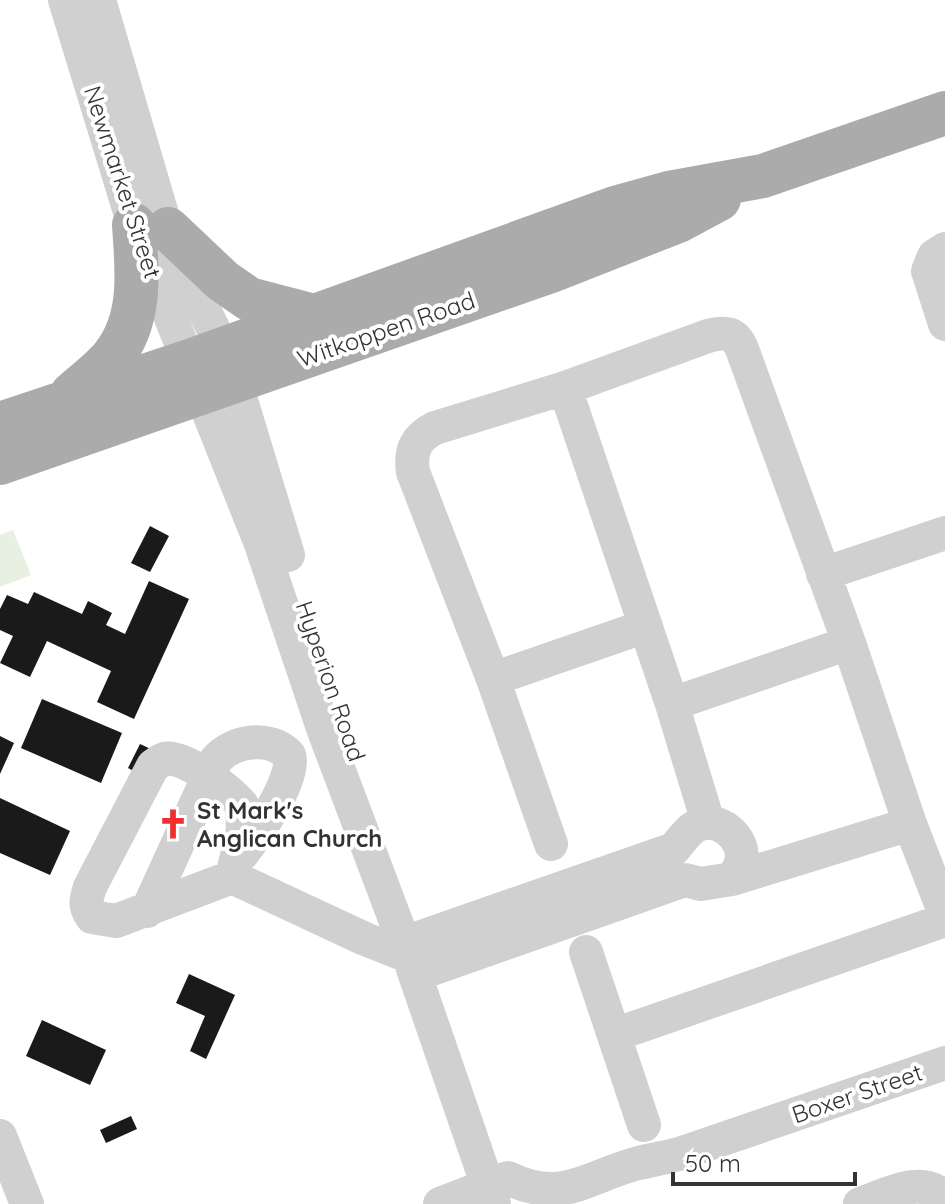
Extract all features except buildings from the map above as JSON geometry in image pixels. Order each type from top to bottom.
[{"type":"main road","name":"Witkoppen Road","points":[[0,424],[61,403],[211,371],[551,271],[678,221],[763,176],[945,113]]},
{"type":"main road","name":"Witkoppen Road","points":[[0,463],[211,371],[314,316],[615,208],[669,193],[763,176]]},
{"type":"main road","points":[[61,403],[112,358],[130,326],[136,299],[137,268],[151,227],[249,299],[314,316]]},
{"type":"street","name":"Newmarket Street","points":[[65,0],[151,227],[211,371]]},
{"type":"street","name":"Newmarket Street","points":[[99,0],[151,227]]},
{"type":"street","points":[[945,249],[934,256],[928,271],[945,324]]},
{"type":"street","points":[[551,844],[493,679],[413,472],[412,456],[420,438],[435,428],[565,388],[708,336],[731,333],[740,344],[849,643],[910,824],[945,914]]},
{"type":"street","name":"Hyperion Road","points":[[211,371],[261,544],[324,731],[416,956],[502,1193]]},
{"type":"street","points":[[565,388],[672,704],[708,822]]},
{"type":"street","points":[[823,574],[945,533]]},
{"type":"street","points":[[493,679],[646,626]]},
{"type":"street","points":[[672,704],[849,643]]},
{"type":"street","points":[[147,911],[208,776],[224,751],[252,742],[284,749],[292,763],[288,777],[234,870],[147,911],[116,921],[92,917],[87,910],[90,887],[153,766],[164,759],[176,759],[208,776],[242,805],[243,830],[234,870]]},
{"type":"street","points":[[234,870],[365,939],[416,956],[580,899],[674,849],[696,826],[708,822],[727,828],[741,848],[742,862],[732,879]]},
{"type":"street","points":[[580,899],[685,880],[701,884],[732,879],[910,824]]},
{"type":"street","points":[[614,1035],[945,920]]},
{"type":"street","points":[[586,952],[644,1125]]},
{"type":"street","name":"Boxer Street","points":[[502,1193],[537,1189],[555,1191],[635,1164],[679,1154],[945,1063]]},
{"type":"street","points":[[0,1136],[22,1203]]},
{"type":"street","name":"Boxer Street","points":[[565,1204],[636,1176],[679,1154]]},
{"type":"street","points":[[860,1204],[903,1189],[927,1186],[945,1199]]},
{"type":"street","points":[[440,1204],[502,1193]]},
{"type":"green space","points":[[13,530],[31,575],[0,587],[0,535]]},
{"type":"place","name":"St Mark's Anglican Church","points":[[173,824]]}]
